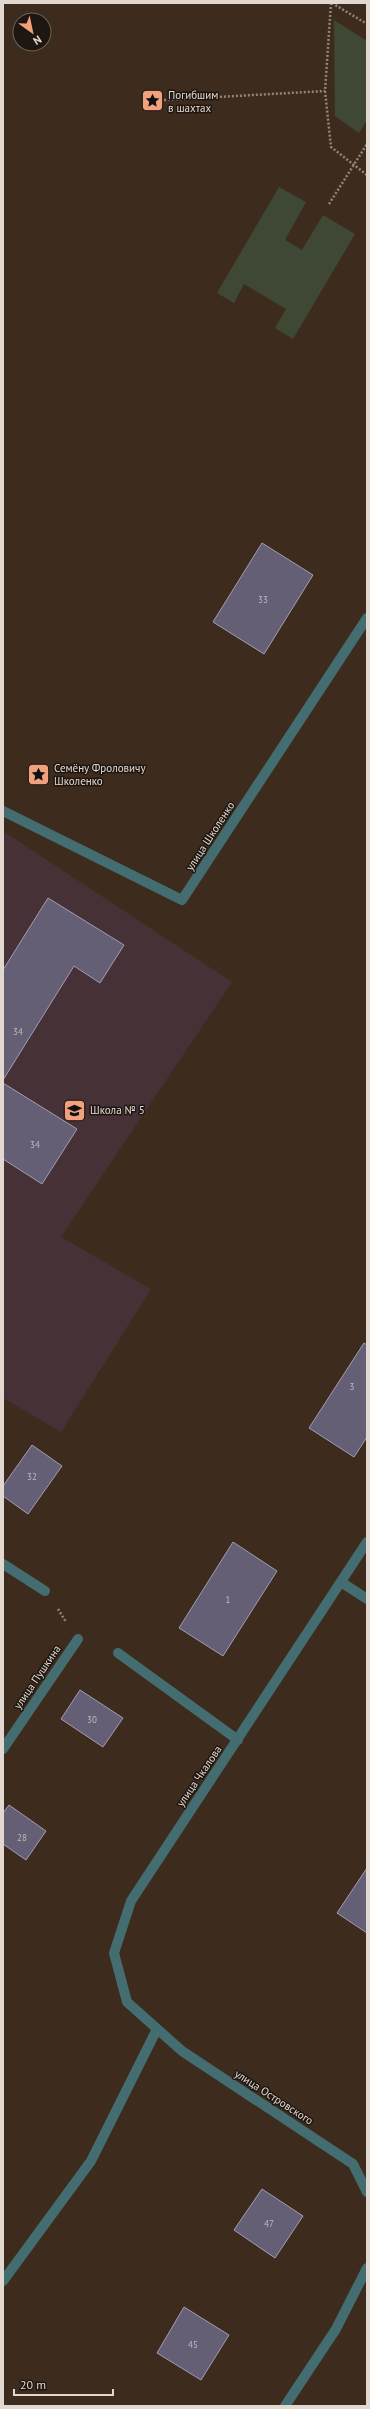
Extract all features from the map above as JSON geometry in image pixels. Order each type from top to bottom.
[{"type":"street","name":"улица Школенко","points":[[3,811],[182,900],[367,618]]},
{"type":"street","name":"улица Чкалова","points":[[157,2029],[127,2002],[114,1953],[131,1901],[367,1542]]},
{"type":"street","points":[[3,1564],[45,1591]]},
{"type":"street","points":[[341,1582],[367,1599]]},
{"type":"street","name":"улица Пушкина","points":[[3,1749],[78,1639]]},
{"type":"street","points":[[118,1653],[238,1740]]},
{"type":"street","points":[[3,2281],[91,2161],[157,2029]]},
{"type":"street","name":"улица Островского","points":[[157,2029],[182,2051],[353,2164],[367,2192]]},
{"type":"street","points":[[285,2406],[336,2329],[367,2268]]},
{"type":"path","points":[[367,24],[332,3],[325,91],[331,147],[367,175]]},
{"type":"path","points":[[164,100],[325,91]]},
{"type":"path","points":[[329,204],[367,144]]},
{"type":"shaded area","name":"Школа № 5","points":[[6,833],[232,982],[61,1237],[151,1289],[61,1432],[3,1398],[3,838]]},
{"type":"green space","points":[[334,20],[367,41],[367,120],[359,133],[335,116]]},
{"type":"green space","points":[[279,187],[306,202],[285,240],[302,250],[323,215],[355,234],[293,339],[275,328],[286,309],[244,284],[234,303],[217,293]]},
{"type":"building","points":[[262,543],[313,575],[264,654],[213,622]]},
{"type":"building","points":[[48,898],[124,945],[100,983],[74,966],[3,1080],[3,970]]},
{"type":"building","points":[[3,1083],[77,1129],[42,1184],[3,1159]]},
{"type":"building","points":[[364,1343],[367,1345],[367,1437],[354,1457],[309,1428]]},
{"type":"building","points":[[32,1445],[62,1466],[28,1514],[3,1496],[3,1486]]},
{"type":"building","points":[[233,1542],[277,1571],[223,1656],[179,1628]]},
{"type":"building","points":[[80,1690],[123,1718],[103,1747],[61,1719]]},
{"type":"building","points":[[9,1805],[46,1831],[26,1860],[3,1844],[3,1813]]},
{"type":"building","points":[[367,1868],[367,1933],[337,1913]]},
{"type":"building","points":[[262,2189],[303,2216],[275,2258],[234,2230]]},
{"type":"building","points":[[184,2307],[229,2335],[201,2380],[157,2353]]},
{"type":"place","name":"Погибшим в шахтах","points":[[153,101]]},
{"type":"place","name":"Семёну Фроловичу Школенко","points":[[38,774]]},
{"type":"place","name":"Школа № 5","points":[[75,1110]]}]
